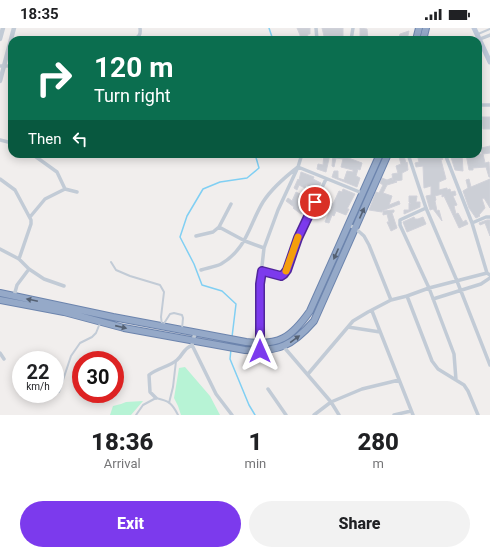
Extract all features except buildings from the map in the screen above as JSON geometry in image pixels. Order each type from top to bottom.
[{"type":"highway","points":[[0,293],[84,314],[162,326],[246,342],[266,344],[279,340],[289,335],[300,325],[310,311],[378,158]]},
{"type":"highway","points":[[84,314],[100,322],[192,342],[260,351],[284,346],[300,336],[314,321],[386,158]]},
{"type":"highway","points":[[0,300],[64,309]]},
{"type":"main road","points":[[482,43],[490,60]]},
{"type":"street","points":[[0,39],[3,28]]},
{"type":"street","points":[[0,80],[8,48]]},
{"type":"street","points":[[38,158],[57,172],[65,188],[77,192]]},
{"type":"street","points":[[260,351],[260,284],[264,248],[278,210],[301,158]]},
{"type":"street","points":[[409,158],[426,208],[461,290],[490,365]]},
{"type":"street","points":[[308,374],[353,321],[391,300],[429,288],[489,274],[472,223],[447,158]]},
{"type":"street","points":[[298,167],[362,193]]},
{"type":"street","points":[[201,270],[220,264],[236,254],[245,241],[264,202],[281,180],[298,167]]},
{"type":"street","points":[[0,179],[15,190],[30,217],[31,224],[19,260]]},
{"type":"street","points":[[262,271],[281,276],[287,270],[298,238],[326,179]]},
{"type":"street","points":[[30,217],[45,199],[65,188]]},
{"type":"street","points":[[196,236],[213,232],[218,227],[231,204]]},
{"type":"street","points":[[426,208],[402,219],[400,222],[429,288],[454,354],[456,380]]},
{"type":"street","points":[[472,223],[486,217],[490,217]]},
{"type":"street","points":[[348,225],[355,228],[364,236],[391,300]]},
{"type":"street","points":[[218,227],[245,241],[264,248]]},
{"type":"street","points":[[0,249],[19,260],[44,279],[64,286]]},
{"type":"street","points":[[14,296],[17,285],[29,269]]},
{"type":"street","points":[[433,299],[481,284],[490,278]]},
{"type":"street","points":[[407,296],[432,361],[438,368],[464,385],[478,415]]},
{"type":"street","points":[[372,311],[413,415]]},
{"type":"street","points":[[348,327],[380,332]]},
{"type":"street","points":[[156,398],[150,392],[149,375],[153,371],[176,362],[184,350],[192,342],[195,333]]},
{"type":"street","points":[[279,340],[331,402],[339,415]]},
{"type":"street","points":[[192,342],[216,394],[232,415]]},
{"type":"street","points":[[0,352],[4,359]]},
{"type":"street","points":[[314,415],[331,402],[362,389],[399,380]]},
{"type":"street","points":[[268,389],[286,415]]},
{"type":"street","points":[[394,415],[411,411]]},
{"type":"lane","points":[[480,36],[490,29]]},
{"type":"lane","points":[[111,262],[116,270],[160,285],[163,288],[164,292],[161,317],[162,326]]},
{"type":"lane","points":[[162,326],[170,314],[174,313],[182,315],[182,330]]},
{"type":"lane","points":[[64,377],[71,356],[80,343],[92,337],[96,333],[100,322]]},
{"type":"lane","points":[[169,403],[173,387],[176,362]]},
{"type":"lane","points":[[136,415],[144,405],[156,398],[173,405],[178,415]]},
{"type":"green space","points":[[185,367],[210,396],[220,415],[181,415],[174,398],[179,368]]},
{"type":"green space","points":[[143,401],[131,415],[110,415],[113,406],[126,402]]},
{"type":"waterway","points":[[269,28],[272,36]]},
{"type":"waterway","points":[[232,337],[236,304],[222,291],[202,285],[194,264],[180,237],[187,216],[203,189],[220,182],[247,178],[259,168],[256,158]]},
{"type":"waterway","points":[[231,349],[230,359],[249,405],[255,415]]},
{"type":"slow traffic","points":[[286,271],[298,237]]},
{"type":"route","points":[[260,351],[260,284],[262,271],[281,276],[284,274],[287,270],[298,238],[315,202]]}]
